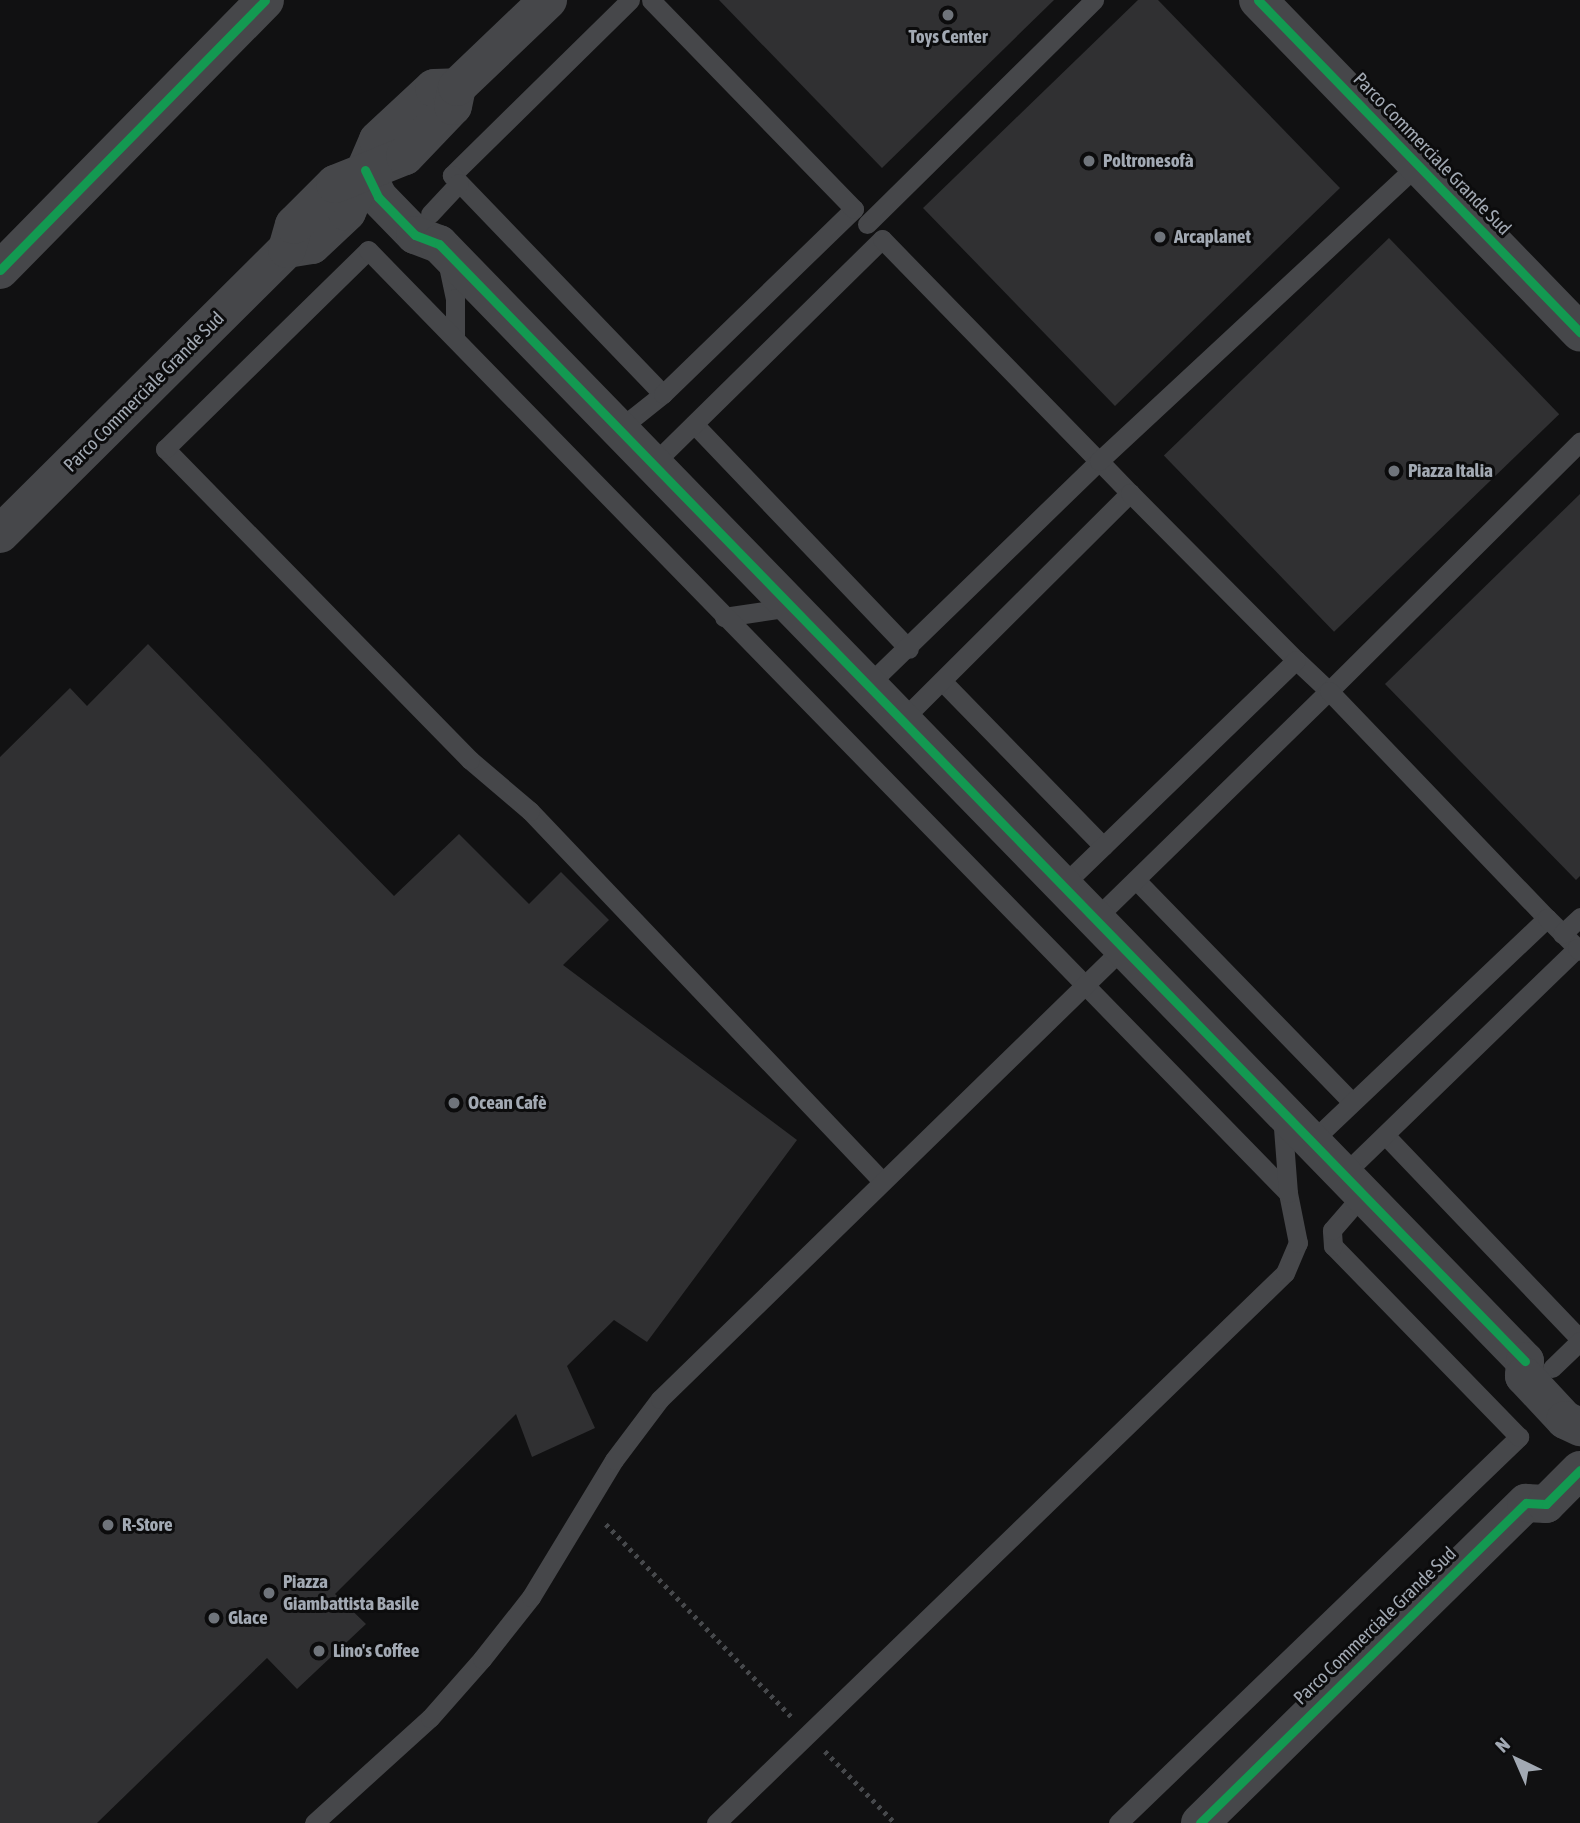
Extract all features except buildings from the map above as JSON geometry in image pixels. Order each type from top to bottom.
[{"type":"street","points":[[0,270],[265,0]]},
{"type":"street","points":[[548,0],[457,87],[434,88],[378,140],[365,170],[378,197],[415,235],[438,236],[619,429],[1354,1183],[1539,1364],[1580,1398]]},
{"type":"street","name":"Parco Commerciale Grande Sud","points":[[1258,0],[1580,332]]},
{"type":"street","name":"Parco Commerciale Grande Sud","points":[[0,534],[287,249],[294,225],[335,184],[365,170]]},
{"type":"street","points":[[1539,1364],[1524,1376],[1565,1420],[1580,1427]]},
{"type":"street","name":"Parco Commerciale Grande Sud","points":[[1526,1503],[1525,1491],[1580,1441]]},
{"type":"street","name":"Parco Commerciale Grande Sud","points":[[1200,1823],[1526,1503],[1546,1504],[1580,1470]]},
{"type":"lane","points":[[630,0],[452,175],[663,394]]},
{"type":"lane","points":[[651,0],[1130,493],[1329,691],[1578,950],[1385,1135],[1354,1183],[1332,1230],[1333,1246],[1519,1437],[1118,1823]]},
{"type":"lane","points":[[867,224],[1094,0]]},
{"type":"lane","points":[[869,685],[909,649],[1099,461],[1418,165]]},
{"type":"lane","points":[[455,338],[455,298],[438,236],[459,183]]},
{"type":"lane","points":[[619,429],[663,394],[854,209]]},
{"type":"lane","points":[[653,464],[882,239]]},
{"type":"lane","points":[[882,1181],[538,820],[470,760],[165,449],[368,250],[723,617],[1288,1193]]},
{"type":"lane","points":[[694,424],[909,649]]},
{"type":"lane","points":[[1096,918],[1580,442]]},
{"type":"lane","points":[[902,720],[1130,493]]},
{"type":"lane","points":[[723,617],[792,607]]},
{"type":"lane","points":[[1063,885],[1296,660]]},
{"type":"lane","points":[[942,681],[1103,846]]},
{"type":"lane","points":[[1136,880],[1351,1101]]},
{"type":"lane","points":[[1562,934],[1580,917]]},
{"type":"lane","points":[[1313,1140],[1351,1101],[1547,918]]},
{"type":"lane","points":[[314,1823],[430,1718],[531,1597],[587,1504],[660,1399],[1124,947]]},
{"type":"lane","points":[[716,1823],[1284,1273],[1298,1243],[1288,1193],[1282,1107]]},
{"type":"lane","points":[[1385,1135],[1580,1340],[1539,1364]]},
{"type":"path","points":[[587,1504],[895,1823]]},
{"type":"cycle path","points":[[0,270],[265,0]]},
{"type":"cycle path","points":[[1258,0],[1580,332]]},
{"type":"cycle path","points":[[365,170],[378,197],[415,235],[439,244],[1525,1361]]},
{"type":"cycle path","points":[[1200,1823],[1526,1503],[1546,1504],[1580,1470]]},
{"type":"place","name":"Toys Center","points":[[948,15]]},
{"type":"place","name":"Poltronesofà","points":[[1089,161]]},
{"type":"place","name":"Arcaplanet","points":[[1160,237]]},
{"type":"place","name":"Piazza Italia","points":[[1394,471]]},
{"type":"place","name":"Ocean Cafè","points":[[454,1103]]},
{"type":"place","name":"R-Store","points":[[108,1525]]},
{"type":"place","name":"Piazza Giambattista Basile","points":[[269,1593]]},
{"type":"place","name":"Glace","points":[[214,1618]]},
{"type":"place","name":"Lino's Coffee","points":[[319,1651]]}]
